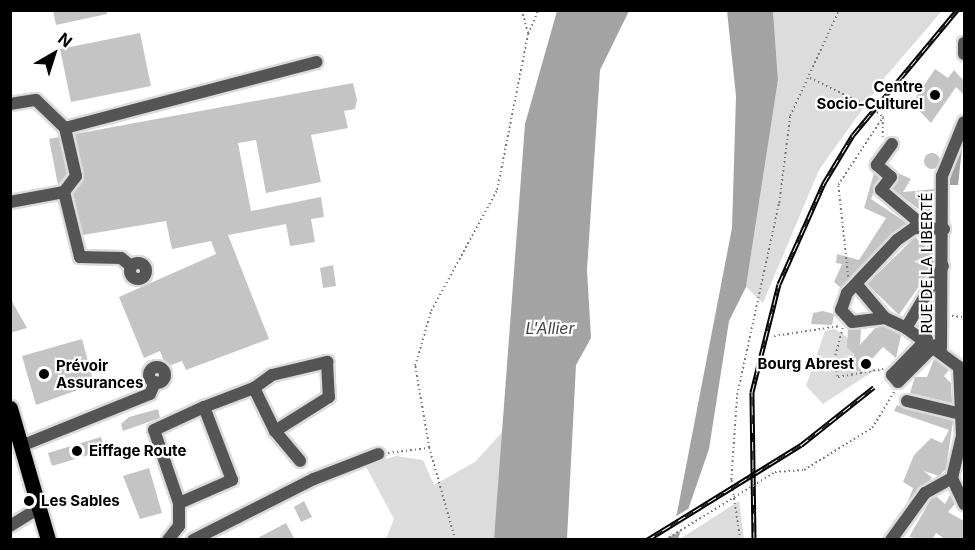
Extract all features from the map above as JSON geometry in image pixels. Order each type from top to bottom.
[{"type":"main road","points":[[10,408],[48,540]]},
{"type":"street","points":[[964,43],[964,54]]},
{"type":"street","points":[[65,128],[317,62]]},
{"type":"street","points":[[10,104],[36,100],[65,128],[76,176],[64,192],[10,202]]},
{"type":"street","name":"RUE DE LA LIBERTÉ","points":[[952,478],[963,436],[962,372],[934,344],[945,315],[942,176],[964,122]]},
{"type":"street","points":[[892,144],[877,165],[891,177],[881,190],[929,231]]},
{"type":"street","points":[[64,192],[80,258],[121,258],[131,266]]},
{"type":"street","points":[[885,318],[845,323],[842,302],[897,240],[914,228],[929,231],[944,229]]},
{"type":"street","points":[[906,328],[944,265]]},
{"type":"street","points":[[858,286],[885,318],[934,344],[895,378]]},
{"type":"street","points":[[168,540],[179,526],[179,503],[154,430],[204,407],[254,388],[272,375],[327,362],[329,397],[276,431]]},
{"type":"street","points":[[19,439],[38,438],[150,394],[155,382]]},
{"type":"street","points":[[254,388],[276,431],[300,461]]},
{"type":"street","points":[[907,401],[961,414]]},
{"type":"street","points":[[179,503],[232,480],[204,407]]},
{"type":"street","points":[[193,540],[314,478],[378,454]]},
{"type":"street","points":[[891,540],[925,494],[952,478],[964,504]]},
{"type":"street","points":[[10,526],[39,508]]},
{"type":"path","points":[[522,10],[528,34]]},
{"type":"path","points":[[455,540],[429,448],[415,366],[421,338],[497,190],[528,34],[538,10]]},
{"type":"path","points":[[740,540],[731,480],[737,395],[779,203],[790,116],[839,10]]},
{"type":"path","points":[[809,77],[866,105]]},
{"type":"path","points":[[876,112],[883,117]]},
{"type":"path","points":[[883,117],[883,156]]},
{"type":"path","points":[[858,286],[845,274],[838,185],[883,117]]},
{"type":"path","points":[[945,315],[964,317]]},
{"type":"path","points":[[665,540],[775,472],[804,470],[872,428],[895,378],[873,368],[850,380],[838,377],[834,363],[845,323],[774,336]]},
{"type":"path","points":[[378,454],[429,448]]},
{"type":"shaded area","points":[[773,11],[942,11],[886,76],[819,170],[763,303],[746,287],[778,80]]},
{"type":"shaded area","points":[[934,292],[940,297],[935,335],[929,337],[913,326]]},
{"type":"shaded area","points":[[835,329],[851,340],[847,348],[854,354],[849,366],[859,372],[868,365],[875,370],[823,404],[806,386],[825,331]]},
{"type":"shaded area","points":[[505,429],[494,539],[386,539],[394,519],[365,465],[396,456],[423,460],[434,485],[475,462]]},
{"type":"shaded area","points":[[739,501],[744,539],[680,539]]},
{"type":"water","name":"L'Allier","points":[[557,11],[629,11],[600,70],[587,270],[591,338],[576,365],[567,539],[494,539],[525,124]]},
{"type":"water","points":[[727,11],[773,11],[778,80],[746,287],[729,321],[709,449],[678,539],[666,540],[677,513],[732,228],[736,96]]},
{"type":"water","points":[[964,130],[958,185],[948,185],[947,174]]},
{"type":"pier","points":[[693,506],[685,529],[663,540],[671,519]]},
{"type":"building","points":[[53,10],[107,10],[107,14],[56,25]]},
{"type":"building","points":[[140,33],[151,86],[71,102],[60,49]]},
{"type":"building","name":"Centre Socio-Culturel","points":[[935,69],[948,78],[954,70],[964,81],[964,95],[956,87],[931,123],[912,103]]},
{"type":"building","points":[[353,83],[357,100],[355,109],[344,111],[348,128],[311,135],[321,182],[266,193],[256,140],[238,143],[251,211],[321,197],[324,217],[311,219],[315,242],[290,246],[286,224],[228,235],[269,339],[186,370],[182,361],[166,367],[160,351],[144,358],[119,297],[216,254],[211,241],[172,249],[166,221],[83,235],[73,194],[84,177],[75,134]]},
{"type":"building","points":[[59,137],[67,174],[58,185],[49,139]]},
{"type":"building","points":[[932,153],[938,155],[940,161],[938,167],[932,169],[926,167],[924,161],[926,155]]},
{"type":"building","points":[[874,173],[880,178],[871,199],[907,223],[841,288],[834,282],[842,264],[836,263],[837,254],[859,260],[886,218],[864,208]]},
{"type":"building","points":[[898,173],[911,179],[903,192],[934,189],[934,197],[915,195],[934,209],[933,220],[892,189]]},
{"type":"building","points":[[915,237],[926,247],[933,241],[933,266],[899,315],[867,284]]},
{"type":"building","points":[[333,265],[336,286],[323,288],[320,268]]},
{"type":"building","points":[[10,298],[27,328],[10,333]]},
{"type":"building","points":[[823,311],[834,314],[832,325],[811,324],[813,313]]},
{"type":"building","points":[[884,326],[901,335],[896,358],[883,347],[860,372],[849,366],[854,354],[847,348],[848,329],[861,329],[860,345],[875,328]]},
{"type":"building","points":[[82,339],[94,384],[36,405],[22,356]]},
{"type":"building","points":[[934,359],[949,370],[944,376],[951,383],[952,403],[910,393],[915,377],[927,377]]},
{"type":"building","points":[[897,405],[953,421],[946,469],[939,476],[924,471],[932,478],[907,504],[913,488],[903,482],[914,455],[931,438],[942,443],[949,430],[894,411]]},
{"type":"building","points":[[158,409],[160,418],[123,431],[121,424],[129,417]]},
{"type":"building","name":"Eiffage Route","points":[[101,437],[105,450],[52,466],[48,453]]},
{"type":"building","points":[[149,468],[162,513],[140,519],[123,476]]},
{"type":"building","points":[[950,495],[955,504],[948,512],[964,521],[964,540],[946,540],[936,533],[932,540],[909,537],[931,499],[936,496],[945,504]]},
{"type":"building","points":[[304,501],[312,517],[301,522],[294,507]]},
{"type":"building","points":[[286,523],[295,540],[254,540]]},
{"type":"railway","points":[[754,540],[752,392],[779,284],[824,183],[853,135],[957,10]]},
{"type":"railway","points":[[647,540],[801,445],[874,387]]},
{"type":"place","name":"Centre Socio-Culturel","points":[[935,95]]},
{"type":"place","name":"Bourg Abrest","points":[[866,364]]},
{"type":"place","name":"Prévoir Assurances","points":[[44,374]]},
{"type":"place","name":"Eiffage Route","points":[[77,451]]},
{"type":"place","name":"Les Sables","points":[[29,501]]}]
